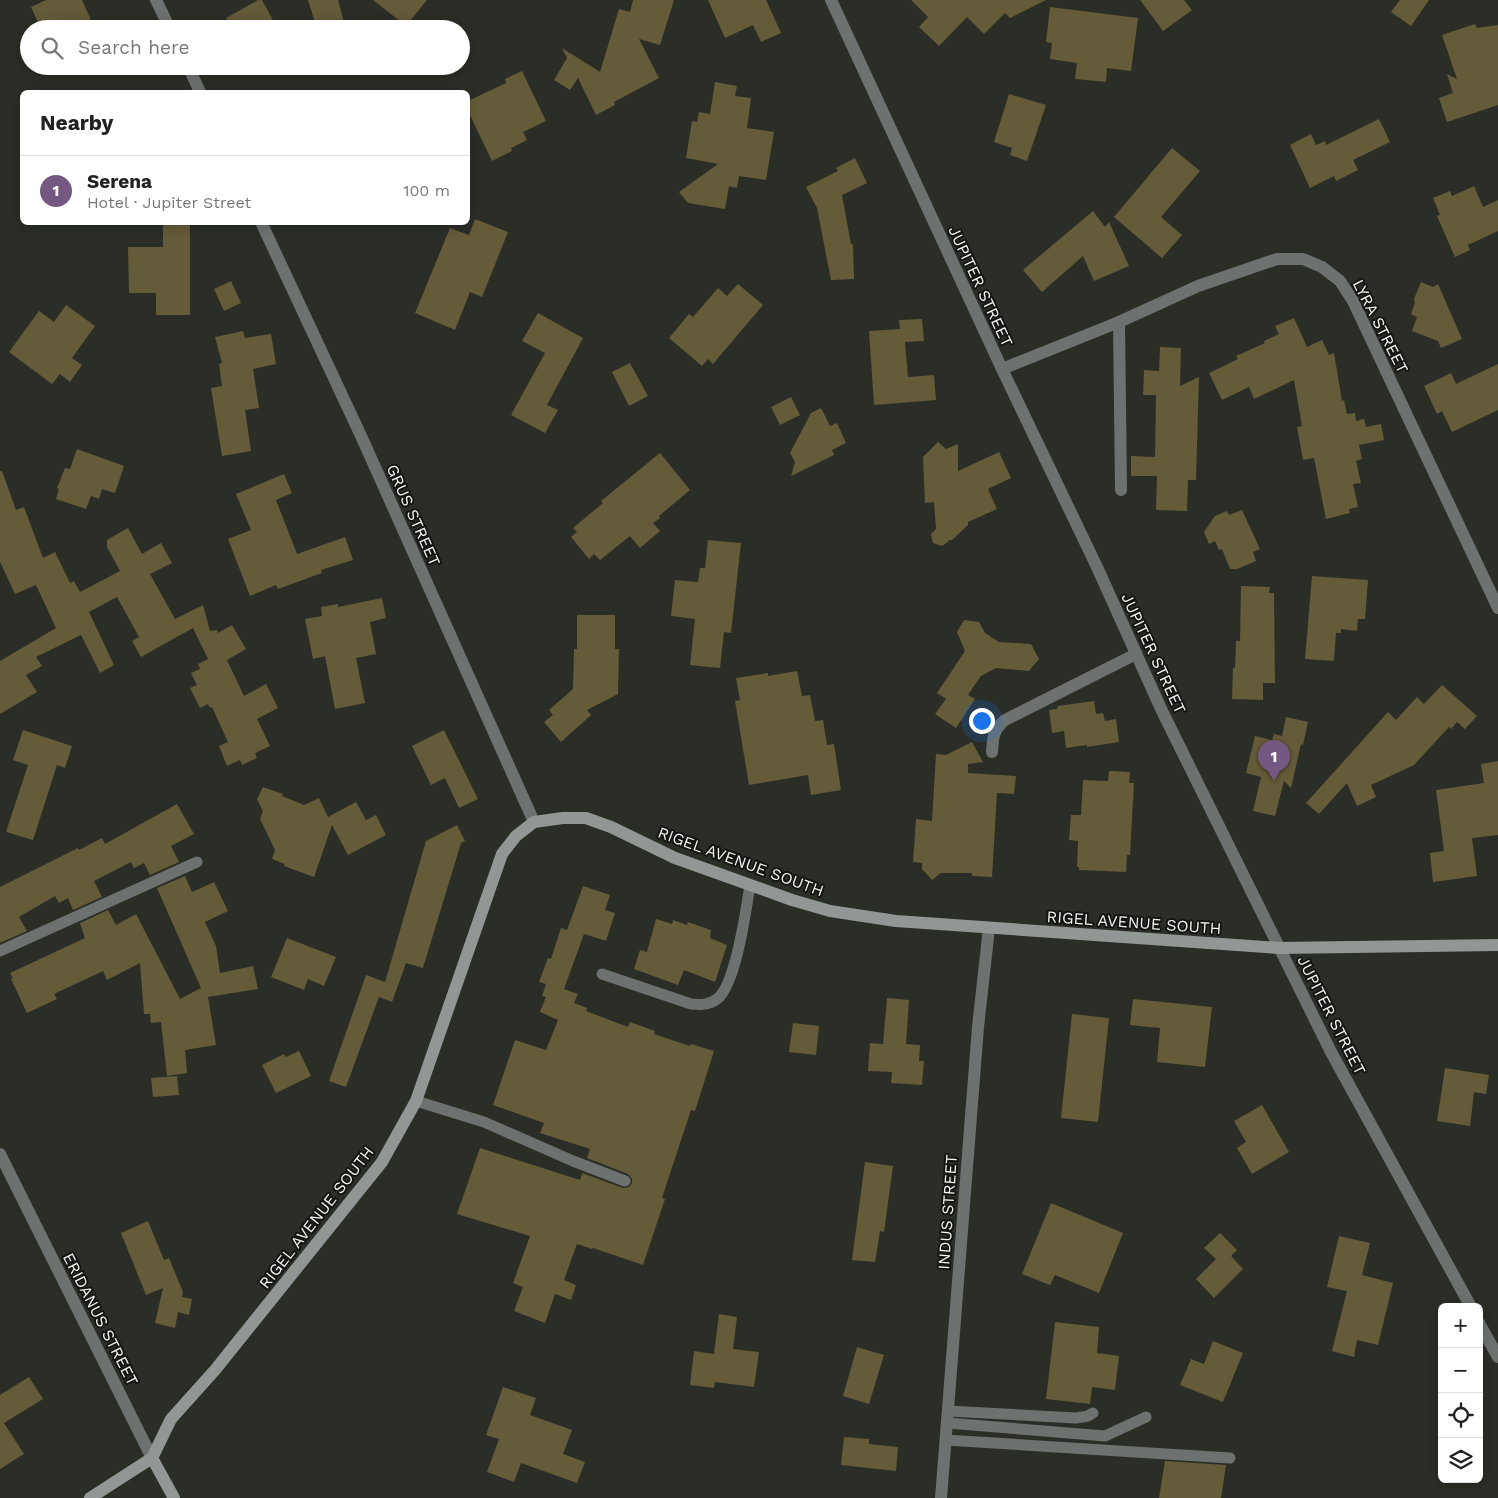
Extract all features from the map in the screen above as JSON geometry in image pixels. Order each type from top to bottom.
[{"type":"main road","name":"RIGEL AVENUE SOUTH","points":[[152,1458],[171,1419],[215,1370],[382,1162],[416,1101],[502,854],[516,836],[534,822],[563,818],[586,818],[611,827],[674,858],[792,900],[830,911],[896,921],[1279,948],[1498,945]]},
{"type":"main road","points":[[90,1498],[152,1458]]},
{"type":"main road","name":"ERIDANUS STREET","points":[[152,1458],[174,1498]]},
{"type":"street","points":[[156,0],[166,20]]},
{"type":"street","name":"JUPITER STREET","points":[[831,0],[1162,712],[1331,1052],[1469,1303]]},
{"type":"street","points":[[192,75],[199,90]]},
{"type":"street","name":"GRUS STREET","points":[[262,225],[362,438],[534,822]]},
{"type":"street","name":"LYRA STREET","points":[[1002,369],[1119,322],[1198,286],[1277,258],[1303,259],[1322,267],[1340,281],[1353,300],[1498,608]]},
{"type":"street","points":[[1119,322],[1121,490]]},
{"type":"street","points":[[992,752],[996,728],[1005,720],[1136,654]]},
{"type":"street","name":"INDUS STREET","points":[[941,1498],[978,1026],[989,928]]},
{"type":"street","name":"ERIDANUS STREET","points":[[0,1154],[152,1458]]},
{"type":"street","points":[[1483,1330],[1498,1357]]},
{"type":"lane","points":[[0,951],[198,862]]},
{"type":"lane","points":[[602,974],[691,1004],[702,1005],[718,998],[728,986],[741,935],[750,885]]},
{"type":"lane","points":[[416,1101],[484,1122],[573,1161],[625,1180]]},
{"type":"lane","points":[[948,1417],[1076,1418],[1093,1413]]},
{"type":"lane","points":[[948,1417],[1105,1436],[1146,1417]]},
{"type":"lane","points":[[946,1440],[1230,1458]]},
{"type":"building","points":[[46,0],[82,0],[91,20],[37,20],[31,7]]},
{"type":"building","points":[[258,0],[262,0],[273,20],[227,20],[226,18]]},
{"type":"building","points":[[308,0],[338,0],[344,20],[314,20]]},
{"type":"building","points":[[373,0],[427,0],[411,20],[398,20]]},
{"type":"building","points":[[633,0],[674,0],[660,45],[639,39],[659,78],[614,102],[615,105],[596,115],[578,78],[570,90],[554,80],[567,58],[562,48],[600,72],[619,9],[630,12]]},
{"type":"building","points":[[708,0],[766,0],[781,33],[761,42],[753,25],[725,38]]},
{"type":"building","points":[[911,0],[1046,0],[1010,18],[1005,13],[984,34],[967,17],[939,46],[919,27],[928,17]]},
{"type":"building","points":[[1140,0],[1184,0],[1192,10],[1163,31]]},
{"type":"building","points":[[1400,0],[1429,0],[1411,26],[1391,12]]},
{"type":"building","points":[[1050,7],[1138,18],[1131,71],[1107,68],[1106,82],[1075,79],[1077,63],[1050,59],[1052,43],[1046,42]]},
{"type":"building","points":[[1475,24],[1477,28],[1498,25],[1498,105],[1447,122],[1439,98],[1453,93],[1447,74],[1457,79],[1442,35]]},
{"type":"building","points":[[522,71],[546,121],[523,132],[527,140],[511,148],[512,151],[492,161],[470,115],[470,100],[506,83],[505,79]]},
{"type":"building","points":[[715,82],[737,86],[735,96],[751,98],[747,128],[774,132],[766,180],[739,176],[737,188],[729,186],[725,209],[688,203],[679,192],[718,164],[686,158],[692,121],[697,122],[699,112],[710,114]]},
{"type":"building","points":[[1009,94],[1046,105],[1027,161],[1010,155],[1012,148],[994,142]]},
{"type":"building","points":[[1379,119],[1390,142],[1353,160],[1358,170],[1336,181],[1334,176],[1310,188],[1290,145],[1311,134],[1316,145],[1325,141],[1326,145]]},
{"type":"building","points":[[1172,148],[1200,171],[1161,217],[1182,235],[1162,258],[1114,217]]},
{"type":"building","points":[[855,158],[867,183],[842,195],[851,244],[853,244],[854,279],[831,280],[817,208],[806,187],[838,171],[836,168]]},
{"type":"building","points":[[1474,186],[1483,207],[1498,200],[1498,231],[1468,245],[1470,250],[1455,257],[1437,216],[1440,215],[1433,198],[1450,191],[1452,196]]},
{"type":"building","points":[[1093,211],[1105,227],[1109,222],[1129,266],[1094,281],[1083,256],[1042,292],[1023,270]]},
{"type":"building","points":[[475,219],[508,232],[482,297],[470,292],[455,330],[415,313],[450,228],[469,235]]},
{"type":"building","points":[[163,225],[190,225],[190,315],[156,315],[156,293],[129,293],[128,247],[163,247]]},
{"type":"building","points":[[231,281],[241,303],[224,311],[214,289]]},
{"type":"building","points":[[1421,282],[1433,287],[1438,284],[1462,339],[1441,348],[1438,341],[1412,331],[1417,317],[1411,314],[1415,303],[1414,299]]},
{"type":"building","points":[[738,284],[763,305],[713,364],[708,359],[702,366],[669,338],[689,314],[693,317],[718,288],[727,296]]},
{"type":"building","points":[[66,305],[95,326],[72,358],[82,365],[70,382],[60,374],[52,384],[9,352],[39,311],[54,322]]},
{"type":"building","points":[[538,313],[583,338],[547,405],[558,410],[545,433],[511,415],[545,353],[522,341]]},
{"type":"building","points":[[1294,318],[1307,347],[1322,340],[1329,355],[1334,353],[1342,401],[1344,400],[1347,414],[1355,413],[1356,421],[1364,419],[1366,427],[1381,424],[1384,440],[1359,445],[1362,459],[1356,461],[1361,483],[1353,484],[1358,507],[1349,509],[1350,513],[1326,519],[1314,458],[1303,460],[1297,427],[1302,426],[1294,380],[1254,399],[1249,387],[1222,400],[1209,373],[1238,359],[1236,356],[1265,343],[1264,341],[1279,334],[1275,326]]},
{"type":"building","points":[[922,319],[924,341],[905,342],[908,377],[934,375],[936,400],[874,405],[869,331],[900,329],[899,320]]},
{"type":"building","points":[[243,331],[245,338],[271,334],[276,364],[253,369],[259,408],[245,410],[251,451],[222,456],[211,388],[222,386],[219,364],[222,363],[215,337]]},
{"type":"building","points":[[1160,347],[1181,348],[1180,386],[1199,377],[1196,480],[1188,480],[1187,511],[1156,510],[1157,476],[1131,476],[1131,456],[1155,457],[1156,395],[1143,395],[1144,370],[1159,371]]},
{"type":"building","points":[[630,363],[648,396],[629,406],[612,372]]},
{"type":"building","points":[[1498,364],[1498,410],[1452,432],[1442,411],[1437,414],[1424,386],[1451,373],[1456,384]]},
{"type":"building","points":[[791,397],[800,415],[780,425],[771,407]]},
{"type":"building","points":[[821,408],[830,426],[837,423],[846,443],[832,450],[834,455],[791,476],[795,462],[790,453],[811,413]]},
{"type":"building","points":[[938,442],[946,449],[958,444],[958,471],[999,452],[1011,478],[988,489],[997,509],[968,522],[968,525],[952,540],[942,546],[933,543],[931,534],[936,529],[934,502],[925,503],[923,457]]},
{"type":"building","points":[[77,449],[124,466],[115,493],[102,489],[99,499],[91,496],[86,509],[56,499],[59,489],[57,488],[65,468],[70,469]]},
{"type":"building","points":[[660,453],[690,490],[659,516],[660,518],[653,523],[660,531],[640,548],[630,536],[600,560],[594,554],[589,559],[571,537],[577,532],[573,528],[603,503],[601,501]]},
{"type":"building","points":[[0,471],[2,471],[16,510],[24,507],[43,558],[55,552],[70,583],[74,581],[80,592],[120,571],[107,547],[107,540],[128,528],[142,554],[161,543],[172,563],[150,574],[175,619],[203,605],[210,631],[217,630],[218,633],[232,625],[246,649],[227,660],[244,696],[266,684],[278,708],[257,719],[270,746],[255,753],[257,758],[242,765],[240,760],[227,766],[219,746],[228,742],[212,707],[210,708],[208,704],[200,708],[190,688],[197,685],[191,673],[200,669],[198,664],[208,659],[193,628],[141,657],[132,641],[139,637],[117,597],[89,612],[114,665],[100,673],[81,635],[36,657],[42,666],[26,675],[37,692],[0,714],[0,661],[56,628],[36,585],[15,594],[0,562]]},
{"type":"building","points":[[284,474],[292,493],[276,500],[297,554],[345,537],[353,560],[321,570],[322,573],[278,589],[276,585],[250,596],[228,539],[251,530],[236,494]]},
{"type":"building","points":[[1242,510],[1260,549],[1253,552],[1256,561],[1237,569],[1230,569],[1222,549],[1219,550],[1215,541],[1209,544],[1204,532],[1215,516],[1227,511],[1229,515]]},
{"type":"building","points":[[708,540],[741,543],[731,633],[724,632],[720,668],[690,665],[695,619],[671,616],[675,580],[698,582],[700,568],[705,568]]},
{"type":"building","points":[[1312,576],[1368,580],[1365,619],[1358,619],[1357,631],[1341,629],[1341,633],[1336,633],[1334,661],[1305,659]]},
{"type":"building","points":[[1241,586],[1270,587],[1269,593],[1274,593],[1275,683],[1263,683],[1263,700],[1232,699],[1236,641],[1240,641]]},
{"type":"building","points":[[382,598],[386,618],[370,622],[376,654],[356,658],[365,703],[335,709],[325,656],[313,659],[305,619],[322,616],[321,607],[338,604],[338,607]]},
{"type":"building","points":[[577,615],[615,615],[615,649],[619,649],[618,694],[587,710],[591,715],[561,742],[544,722],[553,715],[549,710],[573,689],[574,649],[577,649]]},
{"type":"building","points":[[964,620],[979,622],[985,633],[999,642],[1031,644],[1039,659],[1029,671],[996,668],[981,676],[968,695],[975,699],[956,728],[935,714],[946,699],[937,693],[965,651],[957,632]]},
{"type":"building","points":[[797,671],[802,696],[810,695],[815,721],[823,720],[827,745],[834,744],[841,790],[811,795],[808,775],[749,785],[735,701],[740,700],[736,678],[768,673],[768,676]]},
{"type":"building","points":[[1442,685],[1477,716],[1465,729],[1457,722],[1451,729],[1449,727],[1414,765],[1371,785],[1376,797],[1357,806],[1347,783],[1319,814],[1306,803],[1388,712],[1396,720],[1417,697],[1424,704]]},
{"type":"building","points":[[1094,701],[1096,714],[1103,713],[1105,721],[1116,719],[1119,742],[1066,748],[1064,731],[1052,733],[1049,710],[1057,709],[1058,706]]},
{"type":"building","points":[[1286,717],[1308,722],[1291,788],[1284,781],[1275,816],[1253,811],[1261,777],[1246,773],[1255,736],[1272,740],[1274,734],[1282,736]]},
{"type":"building","points":[[23,730],[72,746],[65,768],[57,765],[33,840],[6,832],[28,765],[13,760]]},
{"type":"building","points":[[444,730],[478,799],[459,808],[445,778],[431,785],[412,746]]},
{"type":"building","points":[[972,742],[983,762],[968,764],[968,773],[1016,776],[1014,794],[997,793],[992,877],[972,876],[972,873],[941,873],[932,880],[922,869],[922,863],[913,862],[916,819],[932,821],[936,754],[946,755]]},
{"type":"building","points":[[1498,761],[1498,835],[1472,838],[1477,876],[1433,882],[1430,853],[1444,851],[1436,790],[1484,783],[1481,764]]},
{"type":"building","points":[[1109,771],[1130,772],[1129,783],[1134,783],[1130,855],[1127,855],[1126,872],[1079,870],[1079,867],[1077,867],[1078,841],[1069,840],[1071,815],[1081,815],[1083,780],[1108,781]]},
{"type":"building","points":[[263,787],[283,794],[282,796],[304,805],[319,798],[328,817],[356,802],[366,820],[376,815],[386,835],[348,855],[332,825],[314,877],[284,866],[285,864],[272,859],[275,850],[260,819],[263,811],[257,799]]},
{"type":"building","points":[[177,804],[194,834],[171,846],[179,862],[150,875],[144,863],[134,868],[131,862],[94,881],[102,897],[73,910],[68,898],[59,903],[55,896],[19,917],[27,931],[0,943],[0,887],[102,838],[105,844]]},
{"type":"building","points":[[457,825],[465,841],[461,843],[423,968],[406,963],[392,1002],[379,997],[346,1087],[329,1081],[366,975],[385,982],[426,841]]},
{"type":"building","points":[[185,876],[192,892],[214,882],[228,911],[205,922],[216,946],[220,973],[253,966],[258,989],[208,997],[216,1045],[185,1050],[187,1073],[167,1076],[161,1022],[151,1023],[150,1014],[144,1014],[140,963],[107,980],[103,971],[54,994],[57,999],[27,1013],[10,973],[85,938],[80,923],[108,910],[116,925],[136,914],[180,999],[201,988],[157,888]]},
{"type":"building","points":[[583,886],[610,895],[605,910],[615,913],[606,941],[584,934],[564,989],[578,994],[574,1003],[587,1008],[586,1011],[628,1027],[630,1022],[655,1031],[654,1034],[690,1046],[691,1044],[714,1051],[695,1111],[691,1110],[662,1198],[665,1199],[643,1265],[577,1244],[564,1280],[576,1285],[571,1300],[555,1294],[545,1323],[514,1311],[523,1287],[513,1283],[530,1236],[457,1214],[480,1148],[580,1180],[582,1173],[623,1188],[629,1187],[632,1183],[632,1179],[628,1174],[587,1158],[590,1149],[540,1133],[544,1123],[493,1105],[515,1040],[546,1050],[558,1020],[540,1012],[546,997],[542,996],[546,984],[539,982],[548,958],[551,959],[561,928],[567,930]]},
{"type":"building","points":[[656,919],[672,924],[673,920],[687,925],[688,922],[711,930],[710,938],[727,945],[715,982],[684,970],[678,985],[634,969],[640,950],[647,952]]},
{"type":"building","points":[[287,938],[336,957],[324,986],[308,979],[304,990],[271,977]]},
{"type":"building","points":[[887,998],[909,1000],[906,1044],[920,1045],[919,1061],[924,1061],[922,1085],[891,1083],[892,1072],[868,1071],[870,1043],[883,1044]]},
{"type":"building","points":[[1133,999],[1212,1007],[1205,1067],[1157,1062],[1160,1028],[1130,1025]]},
{"type":"building","points":[[1072,1014],[1109,1018],[1098,1122],[1061,1118]]},
{"type":"building","points":[[793,1023],[819,1026],[816,1055],[789,1052]]},
{"type":"building","points":[[299,1051],[311,1076],[276,1093],[262,1065],[284,1054],[286,1057]]},
{"type":"building","points":[[1445,1068],[1489,1075],[1486,1094],[1474,1092],[1470,1126],[1437,1121]]},
{"type":"building","points":[[177,1076],[179,1095],[153,1097],[151,1078]]},
{"type":"building","points":[[1262,1105],[1289,1152],[1252,1174],[1237,1148],[1246,1142],[1234,1121]]},
{"type":"building","points":[[865,1162],[893,1166],[884,1232],[880,1231],[875,1262],[852,1260]]},
{"type":"building","points":[[1051,1203],[1123,1233],[1099,1293],[1055,1275],[1050,1285],[1022,1274]]},
{"type":"building","points":[[148,1221],[164,1260],[169,1258],[183,1292],[182,1297],[192,1299],[189,1315],[178,1312],[175,1328],[155,1323],[163,1288],[146,1295],[121,1233]]},
{"type":"building","points":[[1220,1233],[1237,1250],[1231,1256],[1243,1269],[1214,1298],[1196,1279],[1216,1259],[1204,1248]]},
{"type":"building","points":[[1339,1236],[1370,1243],[1362,1275],[1393,1283],[1378,1345],[1357,1340],[1354,1357],[1332,1351],[1347,1291],[1327,1287]]},
{"type":"building","points":[[719,1314],[737,1317],[733,1349],[759,1352],[754,1387],[715,1382],[714,1388],[690,1385],[694,1351],[714,1354]]},
{"type":"building","points":[[1055,1322],[1099,1327],[1097,1353],[1119,1356],[1115,1390],[1092,1387],[1090,1404],[1046,1399]]},
{"type":"building","points":[[1213,1341],[1243,1353],[1223,1402],[1180,1385],[1191,1359],[1204,1364]]},
{"type":"building","points":[[857,1347],[884,1355],[869,1404],[843,1396]]},
{"type":"building","points":[[29,1377],[43,1399],[4,1423],[24,1454],[0,1469],[0,1395]]},
{"type":"building","points":[[503,1387],[536,1398],[530,1415],[572,1430],[563,1454],[585,1462],[577,1483],[521,1463],[514,1482],[487,1472],[499,1439],[486,1435]]},
{"type":"building","points":[[844,1437],[869,1439],[869,1444],[898,1447],[896,1471],[841,1465]]},
{"type":"building","points":[[1165,1461],[1226,1465],[1221,1498],[1159,1498]]},
{"type":"place","name":"Serena","points":[[1274,781]]}]
